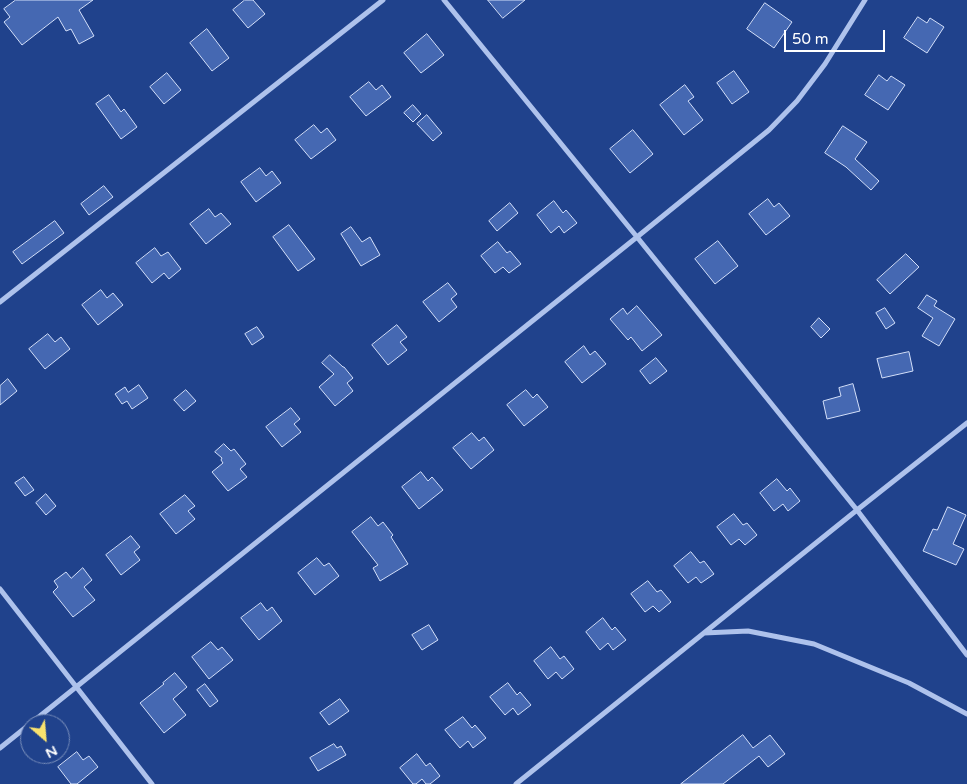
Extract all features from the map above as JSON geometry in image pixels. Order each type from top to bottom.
[{"type":"street","points":[[0,302],[383,0]]},
{"type":"street","points":[[444,0],[857,510],[967,654]]},
{"type":"street","points":[[43,714],[769,130],[797,101],[825,64],[865,0]]},
{"type":"street","points":[[516,784],[967,423]]},
{"type":"street","points":[[0,589],[152,784]]},
{"type":"street","points":[[704,633],[748,631],[814,644],[909,683],[967,714]]},
{"type":"street","points":[[0,748],[20,732]]},
{"type":"building","points":[[16,0],[93,0],[79,10],[94,36],[79,44],[71,29],[66,31],[58,17],[22,45],[4,22],[10,17],[4,9]]},
{"type":"building","points":[[245,0],[253,0],[265,14],[248,28],[233,10]]},
{"type":"building","points":[[488,0],[525,0],[503,18]]},
{"type":"building","points":[[765,3],[792,22],[774,48],[747,29]]},
{"type":"building","points":[[918,17],[927,23],[930,18],[944,27],[927,53],[904,38]]},
{"type":"building","points":[[207,29],[229,58],[212,71],[190,43]]},
{"type":"building","points":[[427,34],[444,55],[421,73],[404,53]]},
{"type":"building","points":[[734,71],[749,92],[732,104],[717,83]]},
{"type":"building","points":[[167,73],[181,90],[164,104],[150,87]]},
{"type":"building","points":[[879,75],[887,81],[891,76],[905,85],[888,110],[865,95]]},
{"type":"building","points":[[369,82],[376,90],[382,85],[391,97],[366,116],[350,97]]},
{"type":"building","points":[[685,85],[694,97],[688,101],[703,120],[684,135],[660,105]]},
{"type":"building","points":[[109,95],[121,112],[124,109],[137,127],[121,139],[96,104]]},
{"type":"building","points":[[413,105],[421,114],[413,122],[404,113]]},
{"type":"building","points":[[427,115],[442,133],[433,141],[417,124]]},
{"type":"building","points":[[314,125],[321,133],[327,128],[336,140],[311,159],[295,140]]},
{"type":"building","points":[[843,126],[867,142],[855,159],[879,181],[871,190],[846,167],[825,153]]},
{"type":"building","points":[[633,130],[653,154],[630,173],[610,149]]},
{"type":"building","points":[[260,168],[266,176],[272,171],[281,183],[256,202],[241,182]]},
{"type":"building","points":[[104,186],[113,197],[89,215],[81,204]]},
{"type":"building","points":[[768,199],[774,207],[779,203],[790,216],[766,235],[749,214]]},
{"type":"building","points":[[554,201],[563,213],[566,210],[577,223],[564,233],[559,226],[551,233],[537,215]]},
{"type":"building","points":[[510,203],[518,213],[497,231],[489,221]]},
{"type":"building","points":[[209,209],[215,217],[221,213],[231,224],[206,244],[190,224]]},
{"type":"building","points":[[55,221],[64,233],[22,264],[13,252]]},
{"type":"building","points":[[289,225],[315,259],[298,271],[273,237]]},
{"type":"building","points":[[351,227],[362,242],[370,237],[380,255],[361,266],[341,234]]},
{"type":"building","points":[[718,241],[738,266],[715,284],[695,259]]},
{"type":"building","points":[[498,242],[507,253],[510,251],[521,264],[509,273],[503,267],[495,273],[481,256]]},
{"type":"building","points":[[155,248],[161,256],[168,252],[181,269],[169,279],[164,273],[152,283],[136,263]]},
{"type":"building","points":[[906,254],[919,267],[890,294],[877,280]]},
{"type":"building","points":[[448,283],[457,294],[451,299],[457,307],[439,322],[423,302]]},
{"type":"building","points":[[101,290],[107,298],[113,293],[123,305],[98,325],[82,305]]},
{"type":"building","points":[[927,295],[937,301],[934,306],[955,319],[939,346],[922,336],[933,318],[918,308]]},
{"type":"building","points":[[637,306],[662,335],[642,351],[631,337],[628,340],[610,319],[623,308],[627,314]]},
{"type":"building","points":[[885,308],[895,323],[886,329],[876,313]]},
{"type":"building","points":[[819,318],[830,329],[821,338],[811,327]]},
{"type":"building","points":[[397,325],[407,337],[400,342],[407,350],[388,365],[372,345]]},
{"type":"building","points":[[257,327],[264,337],[252,345],[245,334]]},
{"type":"building","points":[[48,334],[55,342],[61,337],[70,349],[45,369],[29,349]]},
{"type":"building","points":[[584,346],[590,355],[595,351],[606,364],[582,383],[565,362]]},
{"type":"building","points":[[909,352],[913,371],[882,378],[877,359]]},
{"type":"building","points":[[330,355],[353,378],[347,383],[353,391],[335,406],[319,387],[334,374],[322,363]]},
{"type":"building","points":[[656,358],[667,371],[650,384],[640,371]]},
{"type":"building","points":[[8,379],[17,391],[0,405],[0,386]]},
{"type":"building","points":[[853,384],[860,411],[827,419],[823,401],[841,396],[839,388]]},
{"type":"building","points":[[139,385],[148,398],[132,409],[127,401],[122,404],[115,394],[125,387],[128,392]]},
{"type":"building","points":[[186,390],[196,401],[184,411],[174,400]]},
{"type":"building","points":[[526,390],[533,398],[537,394],[548,407],[524,426],[507,405]]},
{"type":"building","points":[[291,408],[300,419],[294,424],[301,432],[282,447],[266,427]]},
{"type":"building","points":[[472,433],[479,441],[484,437],[494,450],[471,469],[453,448]]},
{"type":"building","points":[[224,444],[231,451],[234,449],[246,464],[240,469],[247,477],[228,491],[212,472],[223,463],[222,458],[215,452]]},
{"type":"building","points":[[421,472],[428,481],[432,477],[443,490],[419,509],[402,487]]},
{"type":"building","points":[[24,477],[34,490],[25,496],[15,483]]},
{"type":"building","points":[[777,479],[787,491],[790,488],[800,501],[788,511],[783,504],[774,511],[760,493]]},
{"type":"building","points":[[46,494],[56,506],[46,515],[36,503]]},
{"type":"building","points":[[185,495],[195,506],[188,511],[195,519],[176,534],[160,514]]},
{"type":"building","points":[[948,507],[966,515],[953,544],[964,549],[956,565],[923,551],[933,529],[937,530]]},
{"type":"building","points":[[734,514],[743,525],[747,523],[757,535],[745,545],[739,539],[731,545],[717,527]]},
{"type":"building","points":[[371,517],[378,526],[383,522],[393,535],[391,537],[408,564],[380,581],[373,568],[378,565],[352,532]]},
{"type":"building","points":[[131,536],[140,547],[134,552],[140,560],[121,575],[106,555]]},
{"type":"building","points":[[691,552],[700,563],[704,561],[714,574],[701,583],[696,577],[688,583],[674,566]]},
{"type":"building","points":[[317,558],[324,566],[329,563],[339,576],[315,595],[298,573]]},
{"type":"building","points":[[83,568],[92,580],[84,587],[95,600],[73,617],[53,592],[58,587],[54,581],[66,572],[71,578]]},
{"type":"building","points":[[648,581],[657,592],[661,590],[671,602],[659,612],[653,606],[645,612],[631,594]]},
{"type":"building","points":[[261,603],[267,611],[272,607],[282,621],[259,640],[241,618]]},
{"type":"building","points":[[603,618],[612,630],[615,627],[626,640],[613,650],[608,643],[600,650],[586,632]]},
{"type":"building","points":[[429,625],[438,640],[422,650],[412,635]]},
{"type":"building","points":[[211,642],[218,650],[222,647],[233,660],[209,679],[192,657]]},
{"type":"building","points":[[551,647],[560,659],[564,656],[574,669],[562,679],[556,672],[548,679],[534,661]]},
{"type":"building","points":[[175,673],[187,687],[173,699],[186,715],[164,733],[140,703]]},
{"type":"building","points":[[508,683],[517,695],[520,692],[531,705],[518,715],[513,708],[505,715],[490,697]]},
{"type":"building","points":[[205,684],[218,701],[210,707],[197,690]]},
{"type":"building","points":[[340,699],[349,711],[329,725],[320,713]]},
{"type":"building","points":[[463,717],[472,728],[475,725],[486,738],[473,748],[468,741],[460,748],[445,730]]},
{"type":"building","points":[[743,735],[753,748],[770,735],[785,754],[768,767],[759,756],[723,784],[681,784]]},
{"type":"building","points":[[334,744],[337,748],[341,746],[346,755],[318,771],[310,758]]},
{"type":"building","points":[[77,752],[83,760],[89,756],[98,767],[77,784],[71,784],[58,767],[62,764],[70,764],[70,758]]},
{"type":"building","points":[[417,754],[426,766],[430,763],[440,776],[430,784],[426,784],[422,779],[413,784],[400,768]]}]
